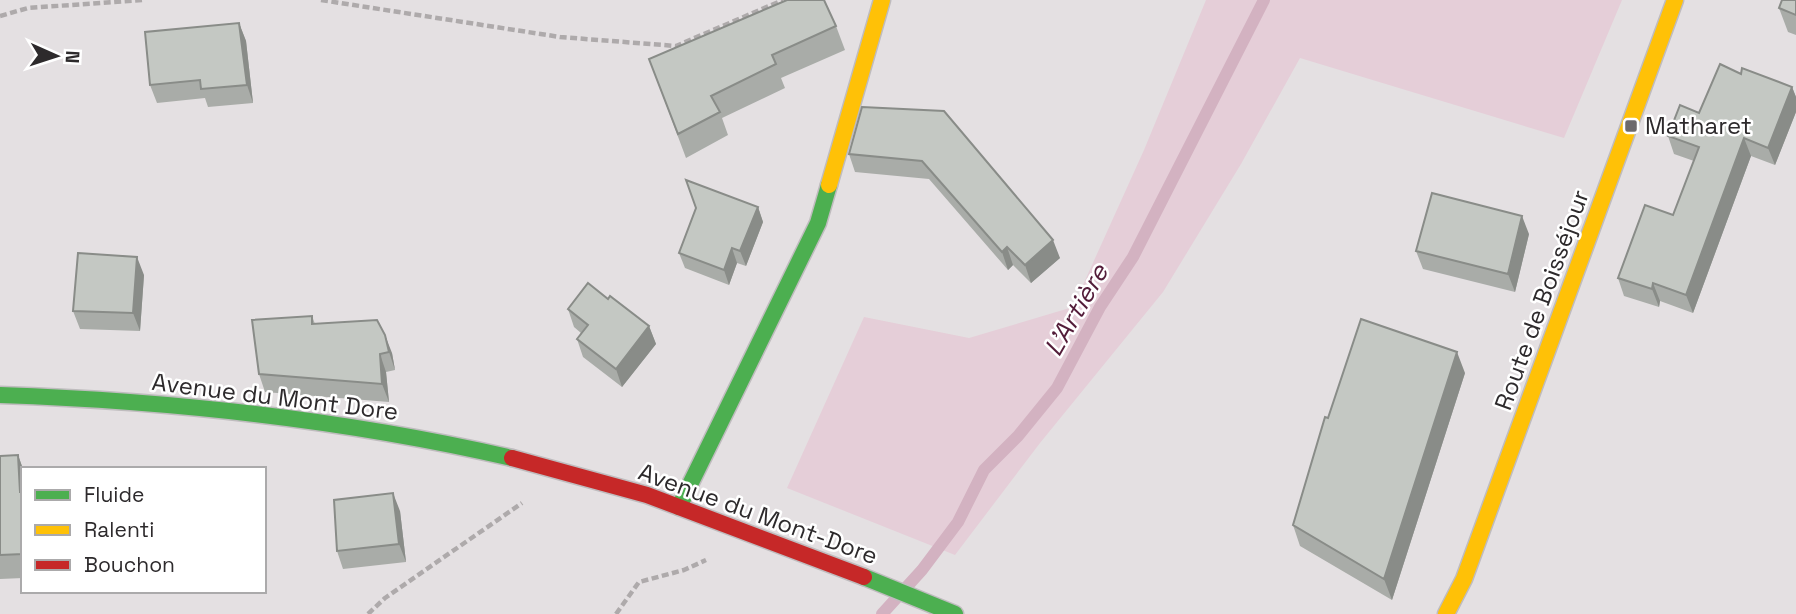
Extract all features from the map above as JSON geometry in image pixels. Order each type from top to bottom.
[{"type":"street","points":[[679,507],[818,223],[882,0]]},
{"type":"street","name":"Route de Boisséjour","points":[[1446,614],[1464,579],[1675,0]]},
{"type":"street","name":"Avenue du Mont Dore","points":[[0,395],[78,397],[264,415],[402,436],[542,465]]},
{"type":"street","name":"Avenue du Mont-Dore","points":[[542,465],[679,507],[955,614]]},
{"type":"path","points":[[0,16],[28,8],[142,0]]},
{"type":"path","points":[[321,0],[560,37],[676,46],[783,0]]},
{"type":"path","points":[[368,614],[384,598],[519,507],[542,465]]},
{"type":"path","points":[[616,614],[639,582],[684,570],[709,559]]},
{"type":"shaded area","points":[[1206,0],[1622,0],[1564,138],[1300,58],[1241,164],[1163,292],[1040,443],[955,555],[787,488],[864,317],[969,338],[1073,307],[1144,150]]},
{"type":"building","points":[[787,0],[824,0],[836,26],[772,55],[776,64],[711,96],[720,112],[678,134],[649,59]]},
{"type":"building","points":[[1782,0],[1796,0],[1796,15],[1779,8]]},
{"type":"building","points":[[239,23],[247,85],[201,89],[200,80],[150,85],[145,32]]},
{"type":"building","points":[[1720,64],[1741,74],[1742,68],[1792,87],[1768,148],[1744,138],[1686,295],[1653,283],[1652,289],[1618,278],[1645,205],[1673,215],[1699,147],[1668,136],[1680,105],[1699,113]]},
{"type":"building","points":[[862,107],[944,111],[1053,240],[1025,265],[1007,247],[1002,252],[922,161],[849,154]]},
{"type":"building","points":[[686,180],[758,207],[740,251],[732,248],[724,270],[679,253],[696,208]]},
{"type":"building","points":[[1432,193],[1522,216],[1508,274],[1416,251]]},
{"type":"building","points":[[78,253],[137,257],[133,313],[73,311]]},
{"type":"building","points":[[588,283],[649,326],[616,369],[577,339],[588,325],[568,309]]},
{"type":"building","points":[[312,316],[312,324],[377,320],[385,335],[389,352],[380,354],[382,384],[259,374],[252,320]]},
{"type":"building","points":[[1361,319],[1457,352],[1384,579],[1293,525],[1325,417],[1328,418]]},
{"type":"building","points":[[18,455],[21,554],[0,555],[0,456]]},
{"type":"building","points":[[393,493],[399,544],[337,551],[334,500]]},
{"type":"waterway","name":"L'Artière","points":[[882,614],[922,570],[958,522],[984,470],[1018,436],[1057,388],[1100,307],[1133,257],[1264,0]]},
{"type":"traffic: fast","points":[[679,507],[818,223],[829,185]]},
{"type":"traffic: fast","points":[[0,395],[129,402],[258,414],[449,444],[512,458]]},
{"type":"traffic: fast","points":[[864,577],[955,614]]},
{"type":"traffic: slow","points":[[829,185],[882,0]]},
{"type":"traffic: slow","points":[[1446,614],[1464,579],[1675,0]]},
{"type":"traffic: jam","points":[[512,458],[647,495],[864,577]]},
{"type":"place","name":"Matharet","points":[[1631,126]]}]
